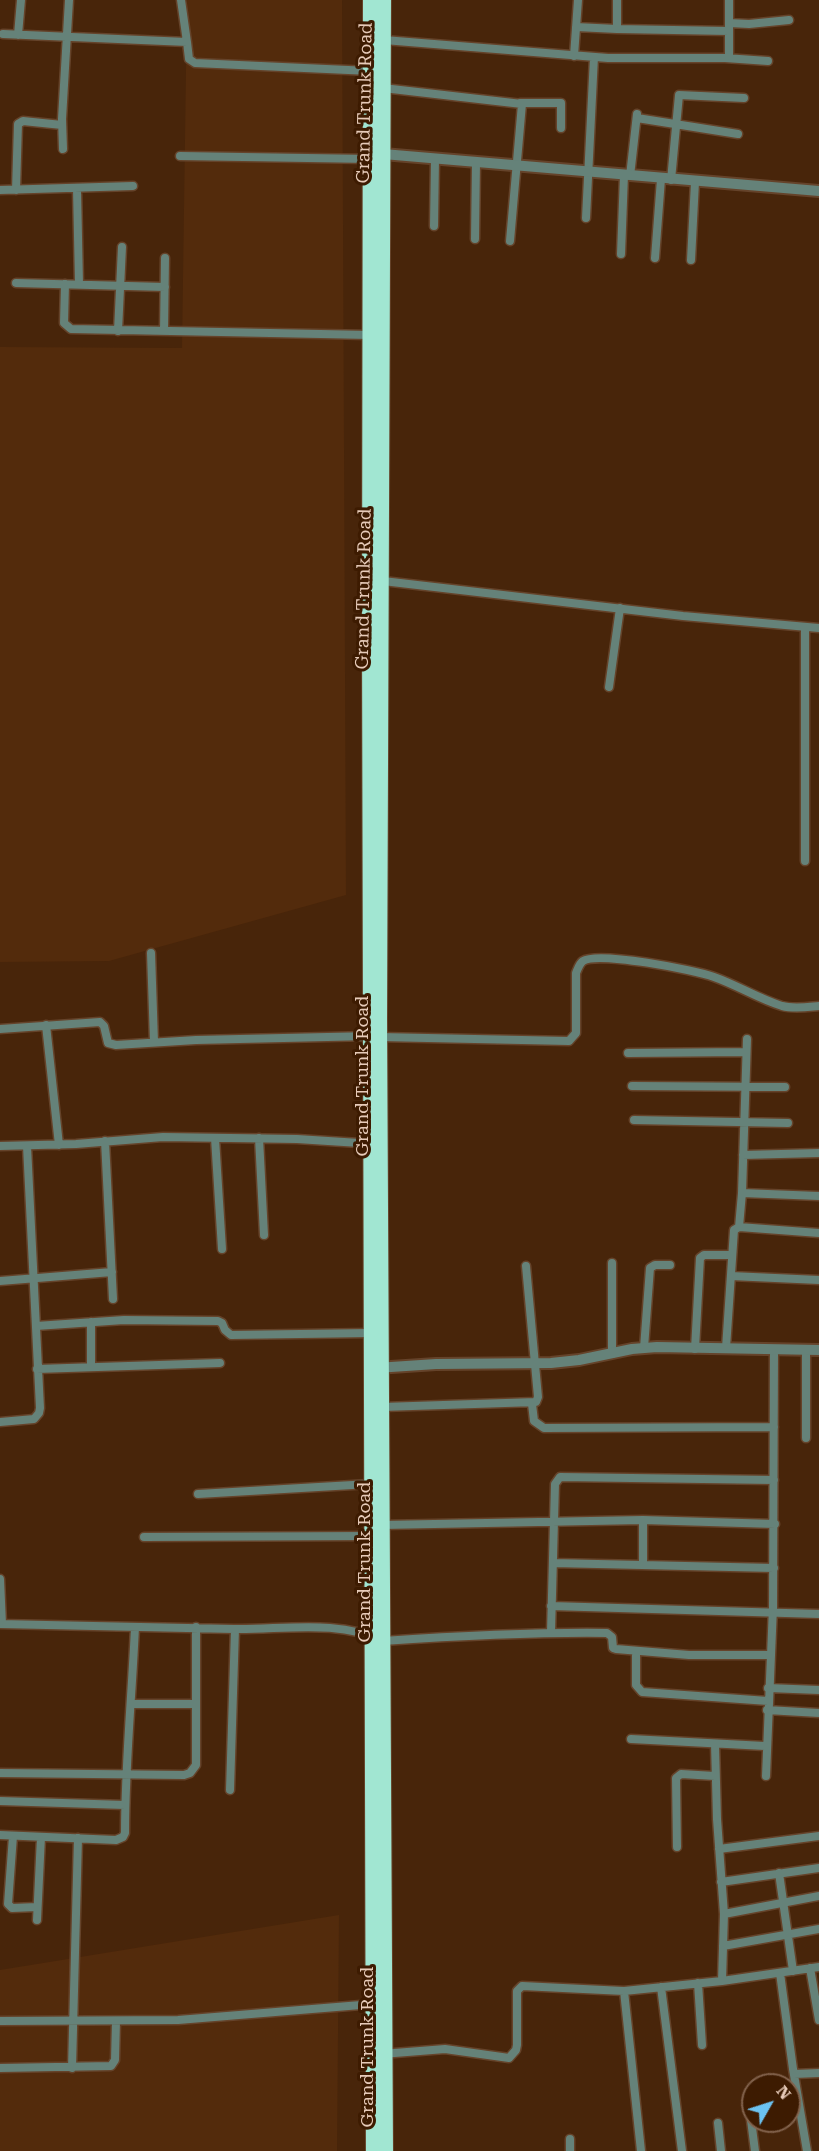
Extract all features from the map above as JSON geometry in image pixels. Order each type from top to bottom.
[{"type":"highway","name":"Grand Trunk Road","points":[[370,0],[370,71],[376,157],[383,581],[375,1018]]},
{"type":"highway","name":"Grand Trunk Road","points":[[384,0],[383,88],[376,157],[370,335],[369,644],[376,1144],[376,1368],[370,1484],[370,1536],[377,1638],[380,2054],[386,2151]]},
{"type":"highway","name":"Grand Trunk Road","points":[[373,2151],[380,2054],[373,2004],[377,1638],[382,1525],[382,1407],[370,1334],[376,1144]]},
{"type":"street","points":[[18,35],[21,0]]},
{"type":"street","points":[[63,149],[65,37],[69,0]]},
{"type":"street","points":[[181,0],[189,59],[195,63],[370,71]]},
{"type":"street","points":[[574,56],[578,0]]},
{"type":"street","points":[[617,0],[617,29]]},
{"type":"street","points":[[729,0],[729,58]]},
{"type":"street","points":[[576,27],[617,29],[729,27],[789,20]]},
{"type":"street","points":[[3,34],[187,42]]},
{"type":"street","points":[[384,40],[574,56],[729,58],[768,61]]},
{"type":"street","points":[[586,218],[594,57]]},
{"type":"street","points":[[383,88],[520,103],[561,103],[561,128]]},
{"type":"street","points":[[655,258],[679,95],[744,98]]},
{"type":"street","points":[[510,241],[523,109],[520,103]]},
{"type":"street","points":[[621,254],[627,176],[637,115],[738,134]]},
{"type":"street","points":[[16,190],[18,124],[22,120],[62,124]]},
{"type":"street","points":[[180,156],[435,159],[819,191]]},
{"type":"street","points":[[434,226],[435,159]]},
{"type":"street","points":[[475,239],[476,162]]},
{"type":"street","points":[[691,260],[695,182]]},
{"type":"street","points":[[0,190],[133,186]]},
{"type":"street","points":[[77,189],[79,284]]},
{"type":"street","points":[[118,331],[122,247]]},
{"type":"street","points":[[164,331],[165,258]]},
{"type":"street","points":[[16,283],[165,287]]},
{"type":"street","points":[[64,284],[64,323],[68,328],[118,331],[370,335]]},
{"type":"street","points":[[383,581],[682,616],[819,628]]},
{"type":"street","points":[[609,687],[620,608]]},
{"type":"street","points":[[805,627],[805,861]]},
{"type":"street","points":[[151,953],[154,1042]]},
{"type":"street","points":[[0,1029],[100,1022],[104,1026],[108,1043],[111,1044],[292,1037],[569,1041],[576,1033],[578,966],[583,961],[596,958],[647,962],[691,971],[728,982],[786,1007],[819,1006]]},
{"type":"street","points":[[46,1025],[58,1144]]},
{"type":"street","points":[[739,1227],[747,1039]]},
{"type":"street","points":[[628,1053],[746,1052]]},
{"type":"street","points":[[632,1086],[784,1087]]},
{"type":"street","points":[[634,1120],[788,1122]]},
{"type":"street","points":[[0,1146],[157,1137],[259,1138],[376,1144]]},
{"type":"street","points":[[215,1138],[222,1249]]},
{"type":"street","points":[[259,1138],[264,1235]]},
{"type":"street","points":[[105,1141],[113,1299]]},
{"type":"street","points":[[0,1422],[36,1418],[40,1408],[27,1146]]},
{"type":"street","points":[[743,1155],[819,1153]]},
{"type":"street","points":[[742,1193],[819,1196]]},
{"type":"street","points":[[726,1348],[733,1232],[736,1228],[819,1233]]},
{"type":"street","points":[[695,1349],[700,1258],[704,1255],[732,1255]]},
{"type":"street","points":[[612,1263],[612,1354]]},
{"type":"street","points":[[644,1348],[650,1268],[655,1265],[670,1265]]},
{"type":"street","points":[[382,1407],[532,1404],[536,1402],[538,1397],[526,1266]]},
{"type":"street","points":[[0,1281],[112,1272]]},
{"type":"street","points":[[730,1276],[819,1280]]},
{"type":"street","points":[[36,1326],[136,1320],[218,1321],[231,1335],[370,1334]]},
{"type":"street","points":[[91,1322],[91,1367]]},
{"type":"street","points":[[376,1368],[579,1360],[644,1348],[819,1350]]},
{"type":"street","points":[[766,1776],[765,1746],[773,1612],[775,1524],[774,1349]]},
{"type":"street","points":[[806,1350],[806,1438]]},
{"type":"street","points":[[37,1369],[220,1364]]},
{"type":"street","points":[[532,1404],[534,1421],[544,1428],[774,1426]]},
{"type":"street","points":[[551,1632],[555,1484],[560,1477],[774,1480]]},
{"type":"street","points":[[198,1494],[370,1484]]},
{"type":"street","points":[[382,1525],[643,1520],[775,1524]]},
{"type":"street","points":[[643,1520],[643,1564]]},
{"type":"street","points":[[144,1537],[370,1536]]},
{"type":"street","points":[[553,1563],[774,1568]]},
{"type":"street","points":[[0,1579],[1,1624],[344,1629],[377,1638],[551,1632],[607,1633],[612,1636],[614,1649],[689,1654],[770,1655]]},
{"type":"street","points":[[551,1606],[819,1614]]},
{"type":"street","points":[[0,1835],[116,1840],[123,1837],[135,1627]]},
{"type":"street","points":[[0,1773],[184,1775],[194,1770],[196,1765],[196,1628]]},
{"type":"street","points":[[230,1790],[235,1629]]},
{"type":"street","points":[[636,1651],[636,1685],[642,1692],[767,1705],[819,1713]]},
{"type":"street","points":[[768,1688],[819,1690]]},
{"type":"street","points":[[131,1704],[195,1704]]},
{"type":"street","points":[[631,1739],[765,1746]]},
{"type":"street","points":[[715,1744],[724,1914],[722,1981]]},
{"type":"street","points":[[677,1847],[677,1776],[681,1774],[715,1776]]},
{"type":"street","points":[[0,1801],[125,1805]]},
{"type":"street","points":[[13,1836],[8,1904],[12,1908],[37,1907]]},
{"type":"street","points":[[719,1849],[819,1836]]},
{"type":"street","points":[[37,1920],[41,1837]]},
{"type":"street","points":[[72,2068],[78,1838]]},
{"type":"street","points":[[721,1882],[819,1868]]},
{"type":"street","points":[[778,1873],[793,1971]]},
{"type":"street","points":[[724,1914],[819,1896]]},
{"type":"street","points":[[723,1946],[819,1929]]},
{"type":"street","points":[[380,2054],[445,2049],[509,2058],[518,2044],[518,1991],[522,1986],[624,1991],[722,1981],[815,1967],[819,2020]]},
{"type":"street","points":[[780,1973],[794,2073]]},
{"type":"street","points":[[698,1983],[702,2045]]},
{"type":"street","points":[[661,1987],[682,2151]]},
{"type":"street","points":[[624,1991],[641,2151]]},
{"type":"street","points":[[0,2021],[178,2020],[373,2004]]},
{"type":"street","points":[[0,2068],[108,2067],[116,2060],[116,2021]]},
{"type":"street","points":[[801,2074],[819,2073]]},
{"type":"street","points":[[801,2115],[807,2151]]},
{"type":"street","points":[[718,2123],[722,2151]]},
{"type":"street","points":[[753,2133],[755,2151]]},
{"type":"street","points":[[570,2139],[570,2151]]},
{"type":"shaded area","points":[[187,0],[342,0],[346,895],[109,961],[0,962],[0,347],[182,348]]},
{"type":"shaded area","points":[[339,1915],[337,2151],[0,2151],[0,1970]]}]
